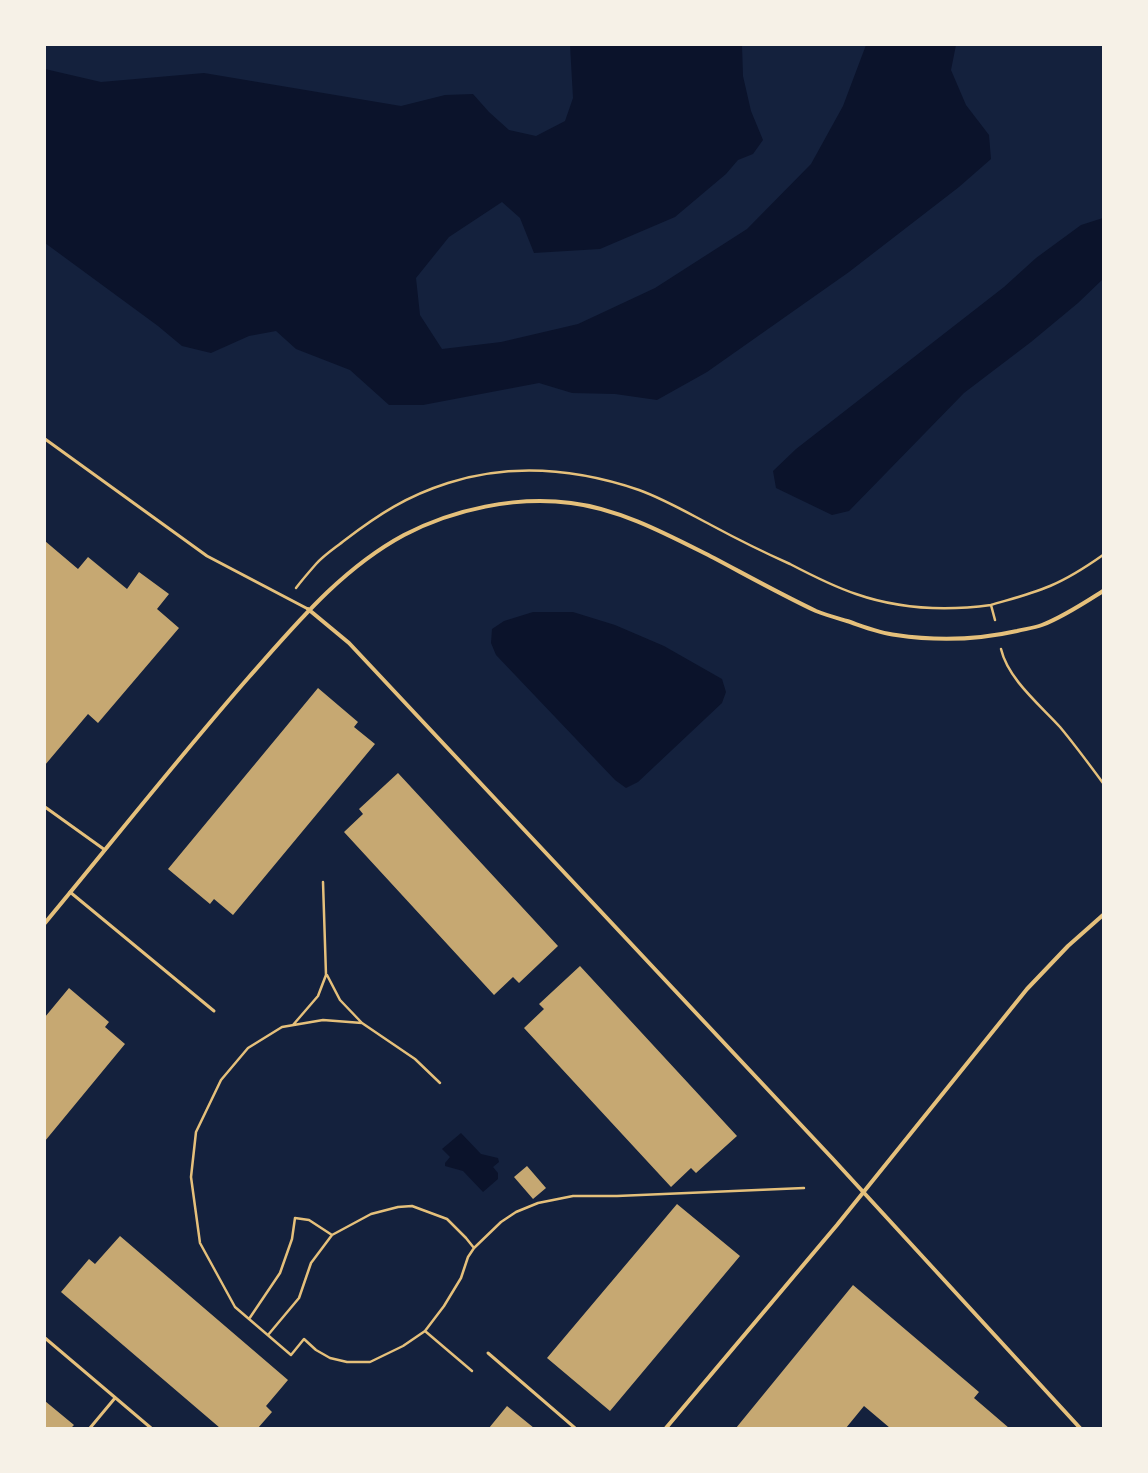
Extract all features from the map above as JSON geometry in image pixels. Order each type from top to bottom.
[{"type":"street","points":[[45,923],[220,709],[308,609],[340,580],[369,557],[403,536],[439,519],[483,507],[526,501],[572,503],[616,513],[663,532],[818,612],[860,626],[894,635],[939,639],[985,637],[1011,632],[1041,625],[1071,610],[1103,590]]},
{"type":"street","points":[[308,609],[349,643],[863,1193],[1080,1428]]},
{"type":"street","points":[[666,1428],[837,1226],[1028,990],[1068,946],[1103,915]]},
{"type":"lane","points":[[45,439],[208,556],[308,609]]},
{"type":"lane","points":[[45,807],[105,850]]},
{"type":"lane","points":[[70,892],[214,1011]]},
{"type":"lane","points":[[45,1338],[151,1428]]},
{"type":"lane","points":[[488,1354],[575,1428]]},
{"type":"lane","points":[[90,1428],[115,1398]]},
{"type":"path","points":[[995,621],[991,605],[1024,596],[1051,586],[1083,569],[1103,555]]},
{"type":"path","points":[[1001,647],[1007,664],[1020,683],[1059,727],[1103,783]]},
{"type":"path","points":[[292,1025],[318,996],[326,974],[322,882]]},
{"type":"path","points":[[326,974],[340,1000],[362,1023],[415,1059],[440,1083]]},
{"type":"path","points":[[362,1023],[323,1020],[282,1027],[248,1048],[221,1080],[196,1132],[191,1177],[200,1243],[235,1307],[291,1355],[304,1340],[316,1350],[330,1358],[346,1362],[370,1362],[403,1346],[425,1331],[444,1306],[461,1278],[468,1256],[474,1248],[501,1222],[516,1212],[538,1203],[573,1196],[617,1196],[804,1188]]},
{"type":"path","points":[[268,1335],[299,1298],[311,1263],[332,1235],[370,1214],[398,1207],[412,1206],[447,1219],[474,1248]]},
{"type":"path","points":[[249,1319],[280,1273],[292,1239],[295,1218],[309,1220],[332,1235]]},
{"type":"path","points":[[425,1331],[472,1372]]},
{"type":"water","points":[[570,45],[742,45],[743,76],[751,111],[763,140],[753,154],[738,160],[726,174],[675,217],[600,249],[534,253],[520,218],[502,202],[449,237],[416,278],[420,315],[442,349],[501,342],[578,324],[655,288],[747,229],[811,164],[843,106],[866,45],[956,45],[951,70],[966,105],[989,135],[991,159],[959,187],[849,272],[707,372],[657,400],[615,394],[572,393],[539,383],[423,405],[389,405],[350,370],[296,349],[276,331],[249,336],[211,353],[182,346],[158,326],[45,243],[45,69],[101,82],[204,73],[401,106],[445,95],[473,94],[489,112],[509,130],[536,136],[565,121],[573,98]]},
{"type":"water","points":[[1103,218],[1103,279],[1078,303],[1031,342],[964,393],[849,511],[832,515],[776,488],[773,471],[796,449],[1004,287],[1036,258],[1081,225]]},
{"type":"water","points":[[533,612],[573,612],[615,625],[664,646],[722,679],[726,692],[722,703],[638,782],[626,788],[615,780],[496,655],[491,643],[492,629],[504,621]]},
{"type":"water","points":[[461,1133],[481,1154],[498,1158],[499,1162],[493,1167],[498,1173],[498,1179],[483,1192],[463,1171],[445,1166],[445,1163],[450,1157],[442,1149]]},
{"type":"building","points":[[45,541],[78,569],[88,557],[127,589],[139,572],[169,594],[157,609],[179,628],[98,723],[88,714],[45,765]]},
{"type":"building","points":[[318,688],[358,722],[354,727],[375,744],[233,915],[214,899],[210,904],[168,869]]},
{"type":"building","points":[[398,773],[558,946],[519,983],[513,977],[494,995],[344,832],[363,814],[359,809]]},
{"type":"building","points":[[580,966],[737,1136],[696,1173],[691,1168],[671,1187],[524,1028],[544,1009],[539,1004]]},
{"type":"building","points":[[69,988],[109,1022],[105,1027],[125,1044],[45,1141],[45,1017]]},
{"type":"building","points":[[527,1166],[546,1188],[533,1199],[514,1177]]},
{"type":"building","points":[[677,1204],[740,1256],[610,1411],[547,1358]]},
{"type":"building","points":[[120,1236],[288,1380],[266,1406],[272,1412],[258,1428],[220,1428],[61,1292],[89,1259],[95,1264]]},
{"type":"building","points":[[853,1285],[979,1392],[974,1398],[1009,1428],[890,1428],[864,1406],[846,1428],[736,1428]]},
{"type":"building","points":[[45,1401],[74,1425],[71,1428],[45,1428]]},
{"type":"building","points":[[507,1406],[534,1428],[489,1428]]}]
